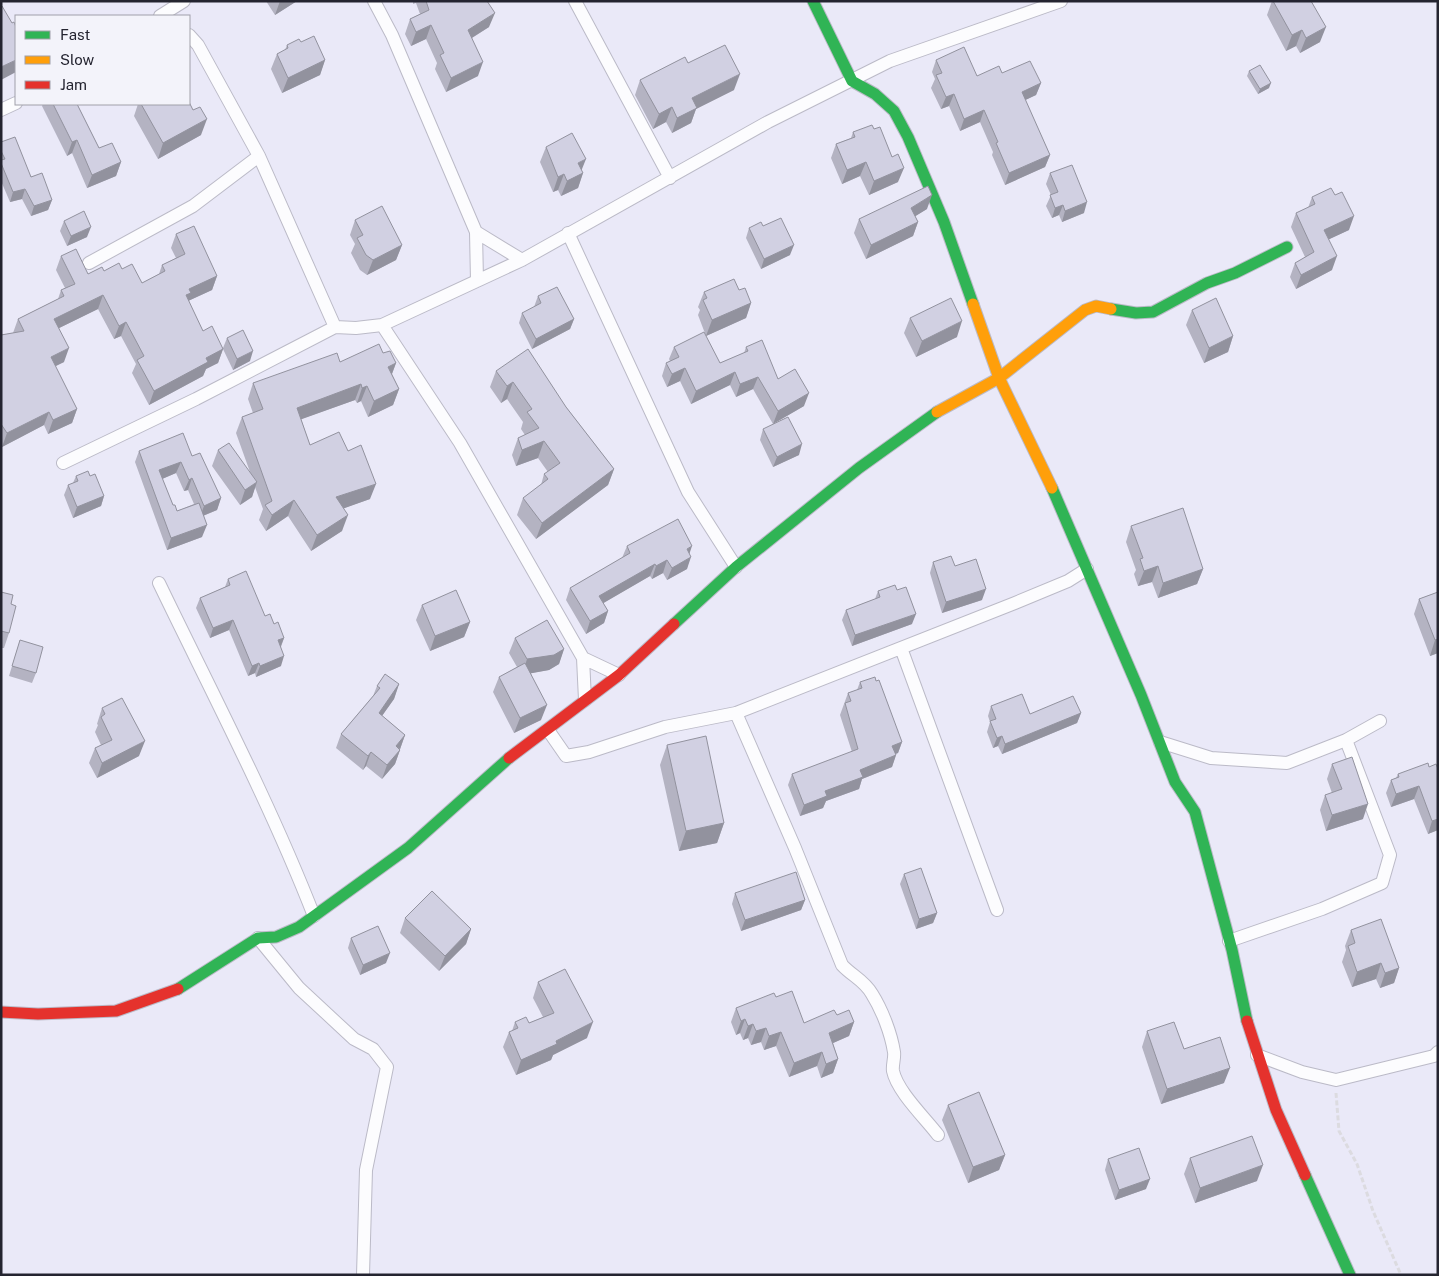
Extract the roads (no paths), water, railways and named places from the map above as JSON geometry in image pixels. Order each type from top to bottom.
[{"type":"street","points":[[167,15],[184,1]]},
{"type":"street","points":[[374,1],[392,34],[476,232],[477,281]]},
{"type":"street","points":[[574,1],[670,178]]},
{"type":"street","points":[[813,1],[852,81],[875,94],[894,111],[908,137],[944,222],[999,378],[1043,467],[1160,742],[1175,782],[1195,812],[1229,941],[1242,1006],[1257,1055],[1276,1110],[1350,1275]]},
{"type":"street","points":[[63,463],[196,399],[335,327],[356,328],[382,325],[522,260],[768,122],[890,61],[1061,1]]},
{"type":"street","points":[[190,36],[198,46],[259,156],[335,327]]},
{"type":"street","points":[[1,110],[15,103]]},
{"type":"street","points":[[89,262],[193,206],[259,156]]},
{"type":"street","points":[[476,232],[522,260]]},
{"type":"street","points":[[568,233],[688,492],[736,567]]},
{"type":"street","points":[[1,1012],[38,1014],[116,1011],[181,988],[258,938],[276,937],[298,927],[408,848],[496,768],[618,675],[736,567],[859,468],[927,417],[999,378],[1085,310],[1096,306],[1136,313],[1153,312],[1207,283],[1235,273],[1287,247]]},
{"type":"street","points":[[382,325],[465,452],[583,658],[585,700]]},
{"type":"street","points":[[548,730],[566,756],[589,752],[665,727],[736,713],[1068,581],[1087,569]]},
{"type":"street","points":[[159,582],[229,722],[293,863],[314,916]]},
{"type":"street","points":[[901,648],[997,910]]},
{"type":"street","points":[[583,658],[618,675]]},
{"type":"street","points":[[736,713],[795,848],[842,965],[849,974],[861,979],[872,994],[881,1012],[892,1042],[895,1054],[893,1071],[900,1087],[938,1135]]},
{"type":"street","points":[[1160,742],[1211,758],[1288,763],[1346,740],[1380,721]]},
{"type":"street","points":[[1229,941],[1322,909],[1382,883],[1390,855],[1346,740]]},
{"type":"street","points":[[258,938],[299,988],[354,1039],[373,1048],[387,1068],[366,1170],[363,1275]]},
{"type":"street","points":[[1257,1055],[1302,1072],[1336,1080],[1434,1056],[1438,1052]]}]
